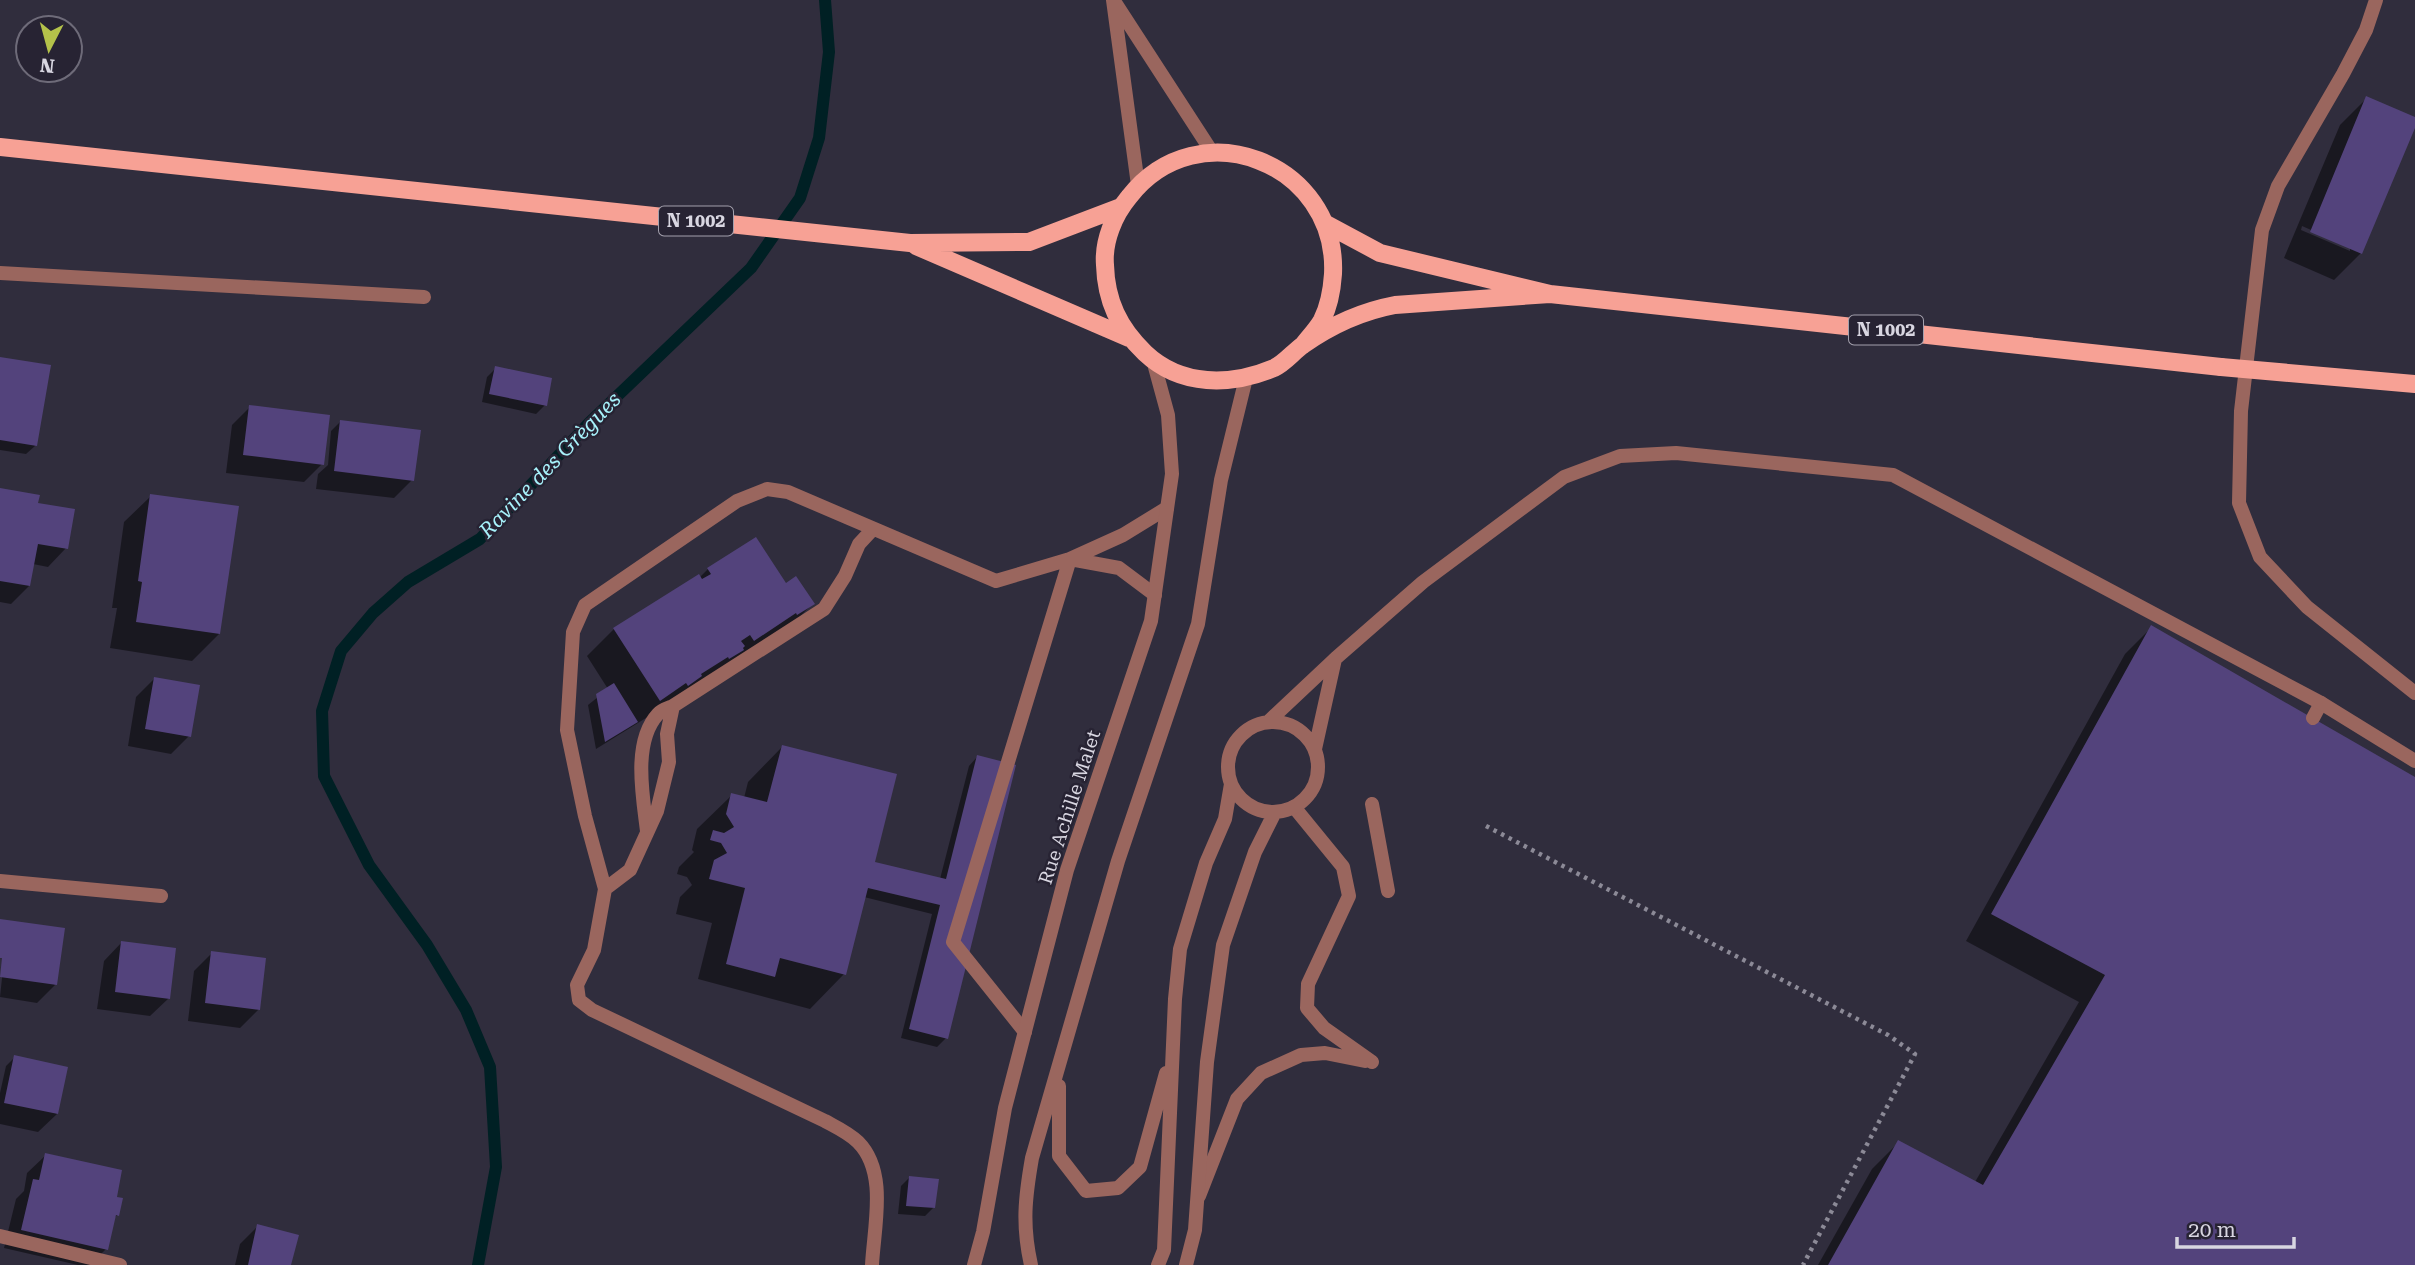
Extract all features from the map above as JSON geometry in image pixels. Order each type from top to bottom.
[{"type":"main road","name":"N 1002","points":[[0,147],[910,243],[1029,242],[1121,207]]},
{"type":"main road","points":[[1212,152],[1259,160],[1292,178],[1312,199],[1326,224],[1334,255],[1332,288],[1322,319],[1303,345],[1277,366],[1246,378],[1199,381],[1153,360],[1129,338],[1115,314],[1106,287],[1104,260],[1109,232],[1121,207],[1138,185],[1160,168],[1186,157],[1212,152]]},
{"type":"main road","name":"N 1002","points":[[1326,224],[1380,253],[1550,294],[2221,367],[2415,384]]},
{"type":"main road","name":"N 1002","points":[[910,243],[1129,338]]},
{"type":"main road","name":"N 1002","points":[[1303,345],[1324,332],[1375,309],[1395,305],[1550,294]]},
{"type":"street","points":[[1114,0],[1212,152]]},
{"type":"street","points":[[1114,0],[1138,185]]},
{"type":"street","points":[[2376,0],[2366,30],[2343,74],[2278,186],[2262,230],[2241,411],[2239,503],[2260,556],[2307,607],[2415,693]]},
{"type":"street","points":[[0,273],[424,297]]},
{"type":"street","name":"Rue Achille Malet","points":[[974,1265],[983,1232],[1005,1108],[1066,870],[1152,621],[1172,474],[1168,415],[1153,360]]},
{"type":"street","points":[[1031,1265],[1024,1236],[1025,1198],[1032,1158],[1118,861],[1198,624],[1221,480],[1246,378]]},
{"type":"street","points":[[1269,721],[1336,657],[1423,582],[1564,477],[1620,456],[1676,453],[1893,475],[2321,703],[2415,761]]},
{"type":"street","points":[[872,1265],[877,1193],[873,1162],[857,1141],[825,1121],[592,1010],[579,1000],[577,985],[594,950],[605,889],[585,816],[567,730],[573,632],[585,606],[737,501],[766,489],[788,492],[996,581],[1070,559],[1123,534],[1167,508]]},
{"type":"street","points":[[647,832],[640,779],[643,742],[659,713],[824,609],[845,576],[859,544],[872,530]]},
{"type":"street","points":[[1070,559],[1119,568],[1155,596]]},
{"type":"street","points":[[1025,1032],[953,942],[1070,559]]},
{"type":"street","points":[[1315,749],[1336,657]]},
{"type":"street","points":[[2313,718],[2321,703]]},
{"type":"street","points":[[605,889],[630,870],[657,811],[669,762],[667,734],[673,706]]},
{"type":"street","points":[[1269,721],[1283,722],[1297,727],[1308,737],[1315,749],[1319,762],[1313,789],[1305,800],[1294,807],[1275,812],[1261,811],[1238,796],[1231,784],[1227,763],[1234,743],[1249,728],[1269,721]]},
{"type":"street","points":[[1158,1265],[1164,1250],[1180,948],[1206,863],[1225,819],[1231,784]]},
{"type":"street","points":[[1372,804],[1388,891]]},
{"type":"street","points":[[1199,1198],[1237,1099],[1261,1073],[1301,1055],[1325,1053],[1372,1062],[1324,1028],[1307,1008],[1308,984],[1349,896],[1342,867],[1294,807]]},
{"type":"street","points":[[1186,1265],[1195,1230],[1199,1198],[1208,1062],[1223,945],[1255,852],[1275,812]]},
{"type":"street","points":[[0,881],[161,896]]},
{"type":"street","points":[[1059,1070],[1059,1156],[1086,1191],[1118,1188],[1140,1167],[1173,1045]]},
{"type":"street","points":[[0,1236],[120,1265]]},
{"type":"path","points":[[1486,826],[1888,1035],[1915,1054],[1803,1265]]},
{"type":"building","points":[[2366,96],[2415,117],[2415,128],[2362,254],[2310,232]]},
{"type":"building","points":[[0,357],[51,365],[37,446],[0,440]]},
{"type":"building","points":[[495,366],[552,378],[547,406],[489,394]]},
{"type":"building","points":[[249,405],[330,415],[324,465],[243,455]]},
{"type":"building","points":[[340,420],[421,430],[414,481],[334,471]]},
{"type":"building","points":[[0,488],[40,495],[38,503],[75,509],[68,549],[38,544],[30,586],[0,581]]},
{"type":"building","points":[[150,494],[239,506],[220,634],[136,622],[142,582],[138,581]]},
{"type":"building","points":[[756,537],[786,583],[796,576],[815,604],[797,615],[796,613],[754,641],[750,635],[741,641],[745,646],[744,650],[729,659],[728,657],[688,686],[686,683],[660,701],[613,628],[699,574],[702,579],[711,574],[707,568]]},
{"type":"building","points":[[2151,625],[2415,777],[2415,1265],[1828,1265],[1898,1140],[1983,1185],[2105,975],[1991,914]]},
{"type":"building","points":[[154,677],[200,685],[191,737],[145,729]]},
{"type":"building","points":[[614,683],[638,722],[605,742],[596,694]]},
{"type":"building","points":[[782,745],[897,774],[875,862],[946,879],[977,755],[1016,765],[948,1039],[909,1029],[940,905],[868,888],[846,975],[780,958],[775,977],[726,964],[745,888],[709,879],[714,860],[727,853],[721,843],[710,840],[713,830],[724,833],[734,827],[726,814],[731,793],[767,802]]},
{"type":"building","points":[[0,919],[65,928],[57,985],[0,977]]},
{"type":"building","points":[[121,941],[176,948],[170,999],[115,992]]},
{"type":"building","points":[[211,951],[266,958],[260,1010],[205,1003]]},
{"type":"building","points":[[14,1055],[68,1067],[58,1114],[4,1103]]},
{"type":"building","points":[[45,1153],[122,1170],[117,1197],[123,1198],[108,1250],[21,1230],[33,1179],[39,1180]]},
{"type":"building","points":[[909,1176],[939,1179],[935,1208],[906,1206]]},
{"type":"building","points":[[257,1224],[299,1235],[291,1265],[248,1265]]},
{"type":"waterway","name":"Ravine des Grègues","points":[[478,1265],[496,1167],[490,1067],[466,1010],[427,945],[369,865],[324,776],[322,711],[341,651],[373,613],[408,582],[480,539],[589,423],[751,268],[800,198],[819,138],[829,52],[825,0]]}]
